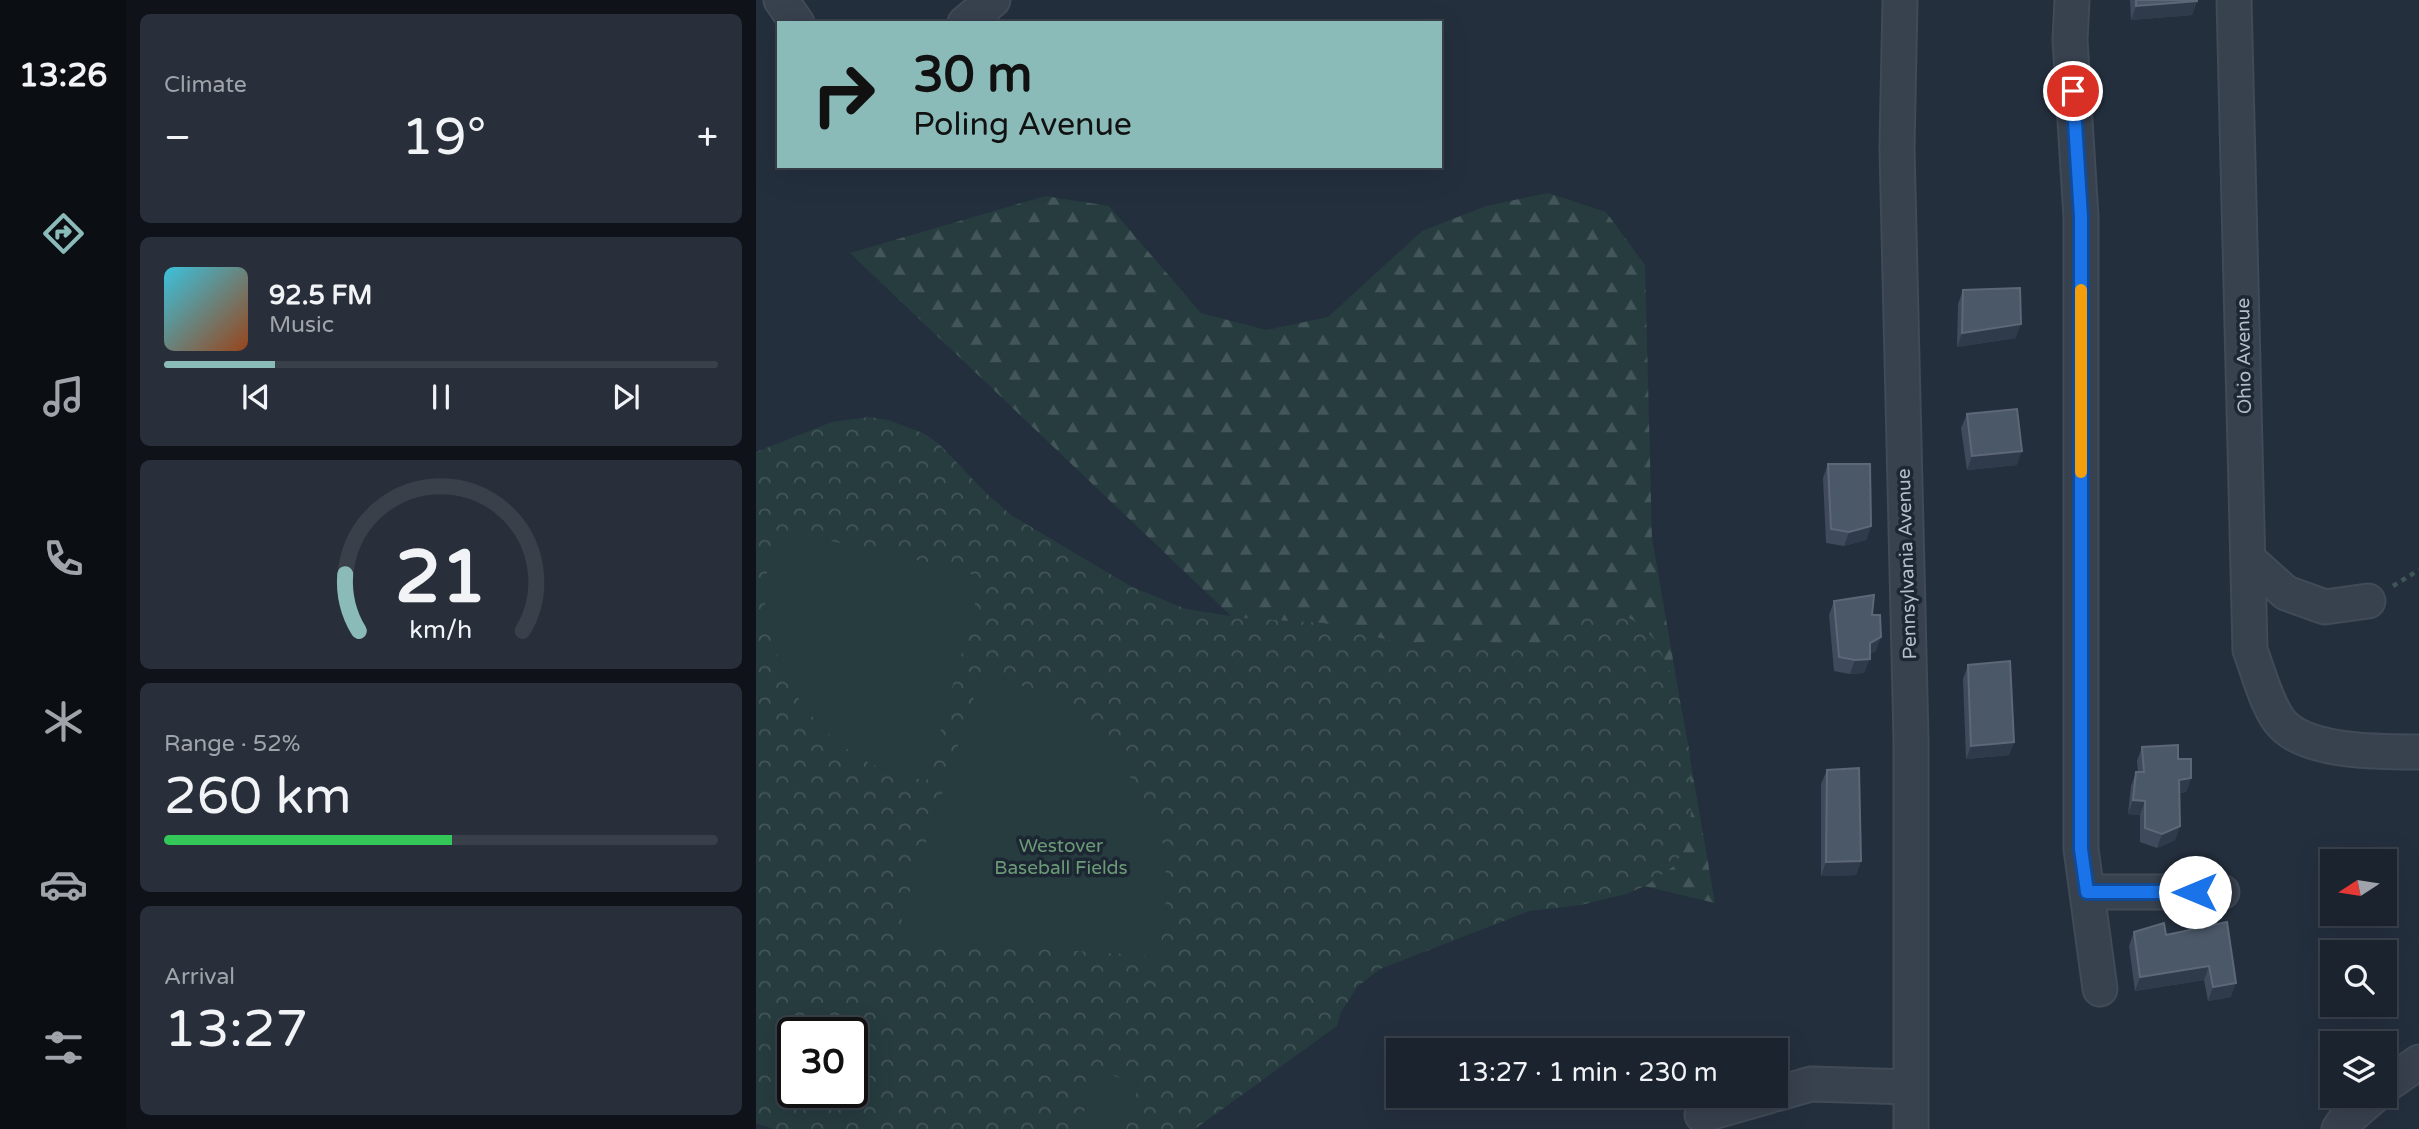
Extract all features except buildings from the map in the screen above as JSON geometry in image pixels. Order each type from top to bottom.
[{"type":"street","points":[[781,0],[796,21]]},
{"type":"street","points":[[967,21],[993,0]]},
{"type":"street","name":"Pennsylvania Avenue","points":[[1900,0],[1897,148],[1911,739],[1911,1129]]},
{"type":"street","points":[[2072,0],[2070,40],[2081,217],[2081,849],[2100,989]]},
{"type":"street","name":"Ohio Avenue","points":[[2234,0],[2250,650],[2282,725],[2302,738],[2361,752],[2419,752]]},
{"type":"street","points":[[2248,559],[2286,593],[2325,607],[2368,601]]},
{"type":"street","points":[[2087,892],[2222,892]]},
{"type":"street","points":[[2397,1078],[2419,1062]]},
{"type":"street","points":[[1788,1091],[1811,1084],[1911,1087]]},
{"type":"street","points":[[1702,1115],[1727,1108]]},
{"type":"street","points":[[2339,1129],[2360,1108]]},
{"type":"green space","points":[[1548,193],[1606,212],[1645,265],[1652,538],[1715,903],[1569,868],[1400,777],[850,253],[1045,196],[1109,206],[1201,313],[1266,330],[1328,317],[1422,231],[1486,206]]},
{"type":"green space","name":"Westover Baseball Fields","points":[[869,417],[888,420],[923,433],[938,443],[1011,515],[1132,587],[1186,609],[1243,618],[1324,623],[1392,641],[1411,643],[1461,640],[1529,646],[1550,640],[1569,620],[1583,613],[1607,610],[1629,618],[1656,641],[1680,701],[1690,754],[1691,830],[1685,849],[1674,866],[1647,885],[1626,894],[1581,905],[1529,911],[1380,969],[1357,987],[1341,1012],[1337,1026],[1195,1129],[774,1129],[756,1123],[756,452],[832,422]]},
{"type":"green space","points":[[808,536],[969,572],[978,581],[978,593],[927,780],[894,773],[864,760],[836,741],[813,717],[793,689],[778,659],[769,627],[765,594],[770,561],[775,541]]},
{"type":"green space","points":[[982,673],[1035,691],[1078,718],[1097,735],[1130,776],[1152,817],[1163,845],[1166,901],[1158,956],[914,941],[906,931],[901,918]]},
{"type":"green space","points":[[1096,1071],[1139,1083],[1126,1129],[1079,1129]]},
{"type":"slow traffic","points":[[2081,290],[2081,472]]},
{"type":"route","points":[[2073,91],[2081,217],[2081,849],[2087,892],[2195,892]]}]
